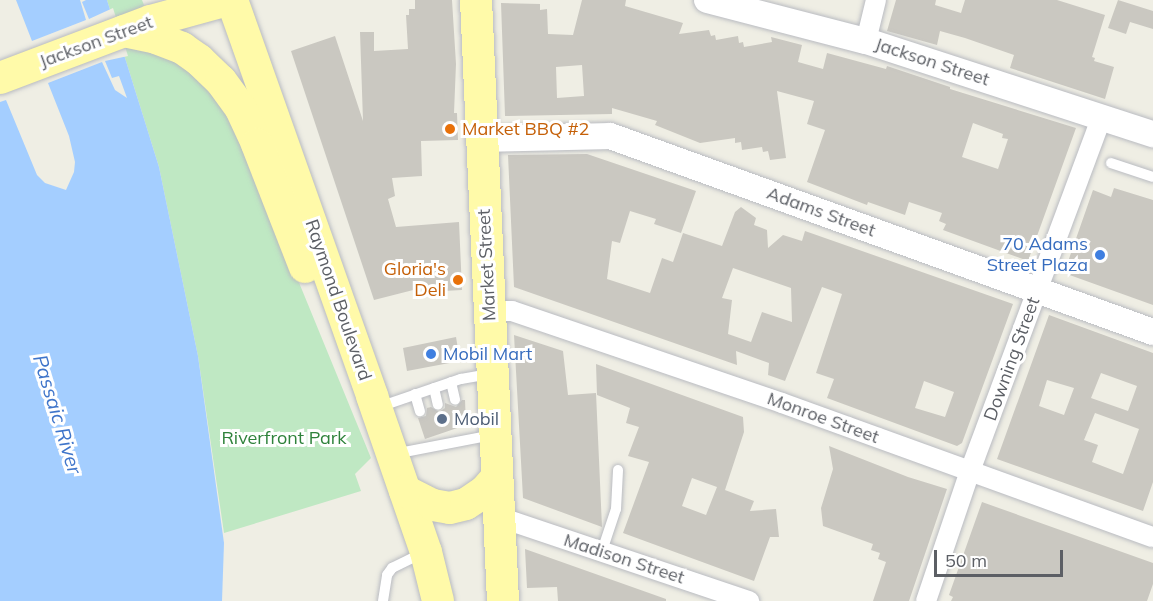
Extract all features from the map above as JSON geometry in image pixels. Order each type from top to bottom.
[{"type":"main road","name":"Market Street","points":[[476,0],[503,601]]},
{"type":"main road","name":"Jackson Street","points":[[0,78],[143,22],[224,1]]},
{"type":"main road","name":"Raymond Boulevard","points":[[224,1],[376,408],[426,552],[438,601]]},
{"type":"main road","points":[[143,22],[199,60],[221,81],[241,109],[351,384],[391,454]]},
{"type":"main road","points":[[405,491],[433,505],[450,508],[466,504],[485,491],[497,477]]},
{"type":"main road","points":[[426,552],[453,601]]},
{"type":"street","name":"Jackson Street","points":[[707,0],[766,7],[1153,134]]},
{"type":"street","points":[[866,41],[876,0]]},
{"type":"street","name":"Downing Street","points":[[926,601],[970,471],[1101,118]]},
{"type":"street","name":"Adams Street","points":[[482,140],[610,136],[1153,332]]},
{"type":"street","name":"Monroe Street","points":[[490,311],[512,311],[782,403],[1153,537]]},
{"type":"street","name":"Madison Street","points":[[499,518],[746,600]]},
{"type":"lane","points":[[1111,163],[1153,177]]},
{"type":"lane","points":[[376,408],[451,382],[494,374]]},
{"type":"lane","points":[[451,382],[455,400]]},
{"type":"lane","points":[[434,388],[438,405]]},
{"type":"lane","points":[[415,394],[420,411]]},
{"type":"lane","points":[[391,454],[462,433],[496,434]]},
{"type":"lane","points":[[602,551],[616,509],[618,470]]},
{"type":"lane","points":[[383,601],[387,575],[392,568],[426,552]]},
{"type":"green space","name":"Riverfront Park","points":[[107,0],[142,0],[164,57],[188,68],[210,88],[236,129],[371,458],[355,474],[361,491],[224,533],[198,356],[159,167]]},
{"type":"water","name":"Passaic River","points":[[0,0],[107,0],[159,167],[198,356],[224,543],[222,601],[0,601]]},
{"type":"pier","points":[[0,0],[16,0],[32,41],[86,20],[80,0],[86,0],[82,2],[89,19],[113,8],[128,56],[105,61],[112,78],[119,76],[127,98],[115,90],[102,62],[48,83],[69,136],[75,162],[74,172],[66,190],[45,183],[37,175],[6,100],[0,102]]},
{"type":"building","points":[[415,0],[452,0],[456,64],[454,113],[457,113],[458,140],[421,141],[422,176],[392,178],[395,196],[388,199],[396,227],[459,222],[462,290],[426,292],[425,287],[374,300],[291,51],[335,36],[363,121],[360,32],[374,32],[374,51],[408,49],[406,15],[409,15],[409,9],[415,9]]},
{"type":"building","points":[[582,0],[626,0],[625,6],[683,23],[679,34],[709,30],[711,36],[715,35],[716,40],[738,36],[739,43],[743,42],[744,47],[772,42],[771,37],[802,45],[798,62],[823,69],[827,53],[886,69],[887,66],[950,87],[950,89],[1076,128],[1028,261],[943,230],[946,224],[939,221],[942,213],[909,202],[905,215],[868,202],[867,205],[807,182],[825,130],[807,124],[814,101],[777,91],[786,158],[770,160],[768,151],[763,152],[762,147],[742,150],[741,142],[735,143],[735,138],[700,143],[655,125],[657,121],[612,108],[612,114],[505,116],[501,3],[540,4],[540,10],[547,9],[548,34],[573,35]],"holes":[[[582,65],[584,96],[557,98],[556,67]],[[973,123],[1003,134],[1002,138],[1008,139],[998,169],[962,157]]]},
{"type":"building","points":[[896,0],[936,0],[935,5],[961,13],[965,0],[1057,0],[1105,15],[1092,57],[1095,58],[1094,61],[1114,67],[1105,99],[1010,68],[1014,55],[965,38],[940,31],[937,45],[887,31]]},
{"type":"building","points":[[1118,0],[1153,11],[1153,29],[1130,22],[1126,34],[1108,28]]},
{"type":"building","points":[[587,154],[696,191],[681,233],[654,224],[656,219],[630,211],[620,243],[612,241],[607,279],[650,293],[662,258],[673,262],[683,233],[722,246],[735,212],[741,207],[756,218],[754,225],[767,230],[768,248],[783,235],[802,241],[805,231],[1013,304],[962,443],[957,446],[827,398],[834,379],[816,373],[842,294],[822,287],[785,381],[768,375],[769,363],[736,351],[737,365],[514,287],[508,155]],"holes":[[[733,268],[791,288],[792,322],[762,312],[751,342],[728,334],[732,300],[722,298]],[[924,381],[954,392],[945,417],[915,408]]]},
{"type":"building","name":"70 Adams Street Plaza","points":[[1114,188],[1153,200],[1153,305],[1064,273],[1093,190],[1111,197]]},
{"type":"building","points":[[1049,315],[1153,353],[1153,482],[1143,511],[997,459]],"holes":[[[1101,373],[1137,386],[1128,411],[1091,398]],[[1047,380],[1074,388],[1064,415],[1039,406]],[[1095,413],[1139,429],[1123,474],[1092,462],[1098,445],[1084,440]]]},
{"type":"building","points":[[514,335],[563,351],[568,395],[596,393],[602,527],[523,498]]},
{"type":"building","name":"Mobil Mart","points":[[456,337],[460,361],[407,371],[403,348]]},
{"type":"building","points":[[596,364],[743,417],[744,432],[725,490],[717,487],[754,501],[750,511],[776,509],[779,537],[770,537],[754,581],[623,533],[649,462],[628,456],[639,427],[626,423],[630,408],[597,395]],"holes":[[[692,478],[717,487],[706,515],[682,506]]]},
{"type":"building","name":"Mobil","points":[[462,400],[465,400],[466,425],[425,439],[418,418],[426,416],[427,408],[431,407],[439,412],[445,408],[445,403],[456,407]]},
{"type":"building","points":[[829,446],[908,477],[947,489],[909,601],[873,601],[886,562],[878,559],[880,553],[871,550],[873,544],[823,526],[821,508],[833,469]]},
{"type":"building","points":[[982,502],[1153,563],[1153,584],[1147,601],[951,601],[953,597],[949,595]]},
{"type":"building","points":[[525,549],[666,599],[666,601],[558,601],[557,587],[527,588]]},
{"type":"place","name":"Market BBQ #2","points":[[450,129]]},
{"type":"place","name":"70 Adams Street Plaza","points":[[1100,255]]},
{"type":"place","name":"Gloria's Deli","points":[[458,280]]},
{"type":"place","name":"Mobil Mart","points":[[431,354]]},
{"type":"place","name":"Mobil","points":[[442,419]]}]
